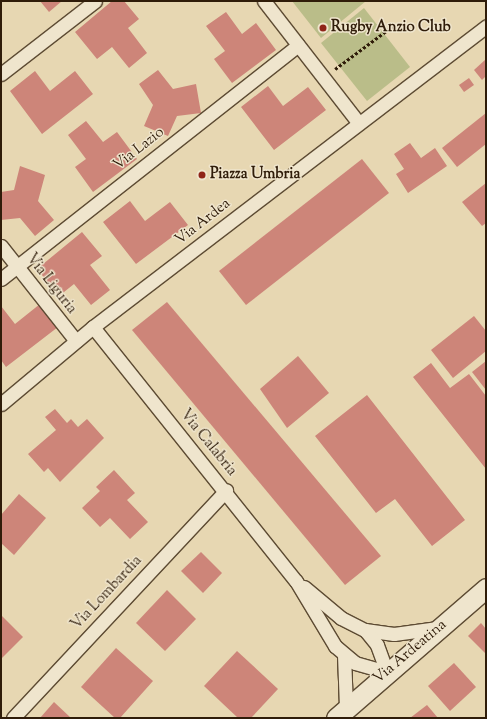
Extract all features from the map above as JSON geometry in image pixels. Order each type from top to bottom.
[{"type":"main road","name":"Via Ardeatina","points":[[341,712],[486,588]]},
{"type":"street","points":[[1,74],[95,1]]},
{"type":"street","points":[[264,1],[358,122]]},
{"type":"street","name":"Via Ardea","points":[[1,404],[93,326],[358,122],[486,26]]},
{"type":"street","name":"Via Lazio","points":[[1,279],[298,45]]},
{"type":"street","name":"Via Liguria","points":[[1,246],[76,341]]},
{"type":"street","name":"Via Calabria","points":[[93,326],[226,490],[296,581],[344,655],[360,665],[387,672]]},
{"type":"street","name":"Via Lombardia","points":[[13,718],[226,490]]},
{"type":"street","name":"Via Calabria","points":[[296,581],[341,618],[365,630],[394,634],[438,628]]},
{"type":"street","name":"Via Calabria","points":[[365,630],[377,645],[387,672]]},
{"type":"street","points":[[341,712],[344,655]]},
{"type":"path","points":[[323,78],[393,26]]},
{"type":"green space","name":"Rugby Anzio Club","points":[[292,1],[366,1],[321,38]]},
{"type":"green space","points":[[364,8],[410,67],[367,101],[321,43]]},
{"type":"building","points":[[40,1],[62,1],[49,12]]},
{"type":"building","points":[[112,1],[124,1],[139,19],[128,28],[147,53],[129,68],[112,47],[97,59],[75,32]]},
{"type":"building","points":[[226,12],[242,34],[256,23],[276,50],[232,83],[214,59],[225,51],[206,26]]},
{"type":"building","points":[[486,59],[486,76],[482,80],[474,70]]},
{"type":"building","points":[[158,70],[173,89],[196,84],[201,113],[177,116],[168,136],[144,126],[153,105],[139,84]]},
{"type":"building","points":[[35,71],[50,91],[75,71],[93,94],[42,134],[10,91]]},
{"type":"building","points":[[469,78],[474,85],[464,92],[459,85]]},
{"type":"building","points":[[268,86],[283,106],[308,87],[326,110],[274,150],[241,107]]},
{"type":"building","points":[[486,113],[486,144],[457,167],[442,148]]},
{"type":"building","points":[[86,121],[103,142],[117,132],[137,159],[93,192],[75,167],[86,159],[68,135]]},
{"type":"building","points":[[410,143],[421,158],[435,148],[447,166],[408,193],[396,174],[404,169],[394,154]]},
{"type":"building","points":[[362,159],[389,193],[246,305],[219,271]]},
{"type":"building","points":[[20,166],[45,175],[38,201],[54,220],[35,236],[20,218],[1,220],[1,192],[14,190]]},
{"type":"building","points":[[486,183],[486,223],[482,226],[462,202]]},
{"type":"building","points":[[130,201],[145,221],[170,202],[188,225],[136,264],[103,222]]},
{"type":"building","points":[[82,232],[102,256],[90,265],[110,290],[91,305],[74,284],[59,296],[37,269]]},
{"type":"building","points":[[167,302],[381,556],[345,585],[132,330]]},
{"type":"building","points":[[40,304],[58,327],[6,367],[1,360],[1,306],[15,324]]},
{"type":"building","points":[[474,316],[486,331],[486,351],[453,378],[431,350]]},
{"type":"building","points":[[298,356],[329,393],[287,428],[260,389]]},
{"type":"building","points":[[486,361],[486,390],[472,372]]},
{"type":"building","points":[[431,363],[450,388],[469,374],[486,396],[486,469],[413,377]]},
{"type":"building","points":[[367,395],[465,520],[432,546],[395,499],[376,513],[315,436]]},
{"type":"building","points":[[55,409],[67,423],[71,419],[78,427],[87,419],[104,438],[60,482],[48,468],[44,472],[28,454],[56,430],[45,417]]},
{"type":"building","points":[[114,470],[135,493],[127,500],[148,522],[130,539],[110,518],[100,527],[82,508],[100,491],[96,487]]},
{"type":"building","points":[[19,494],[46,518],[14,555],[1,543],[1,515]]},
{"type":"building","points":[[201,552],[222,573],[203,593],[181,571]]},
{"type":"building","points":[[167,590],[196,619],[165,651],[136,623]]},
{"type":"building","points":[[1,615],[23,637],[1,659]]},
{"type":"building","points":[[481,623],[486,629],[486,654],[468,636]]},
{"type":"building","points":[[116,648],[153,681],[120,718],[115,718],[81,687]]},
{"type":"building","points":[[237,651],[278,689],[251,718],[238,718],[204,686]]},
{"type":"building","points":[[454,663],[476,687],[450,711],[428,686]]},
{"type":"building","points":[[54,702],[71,718],[40,718]]},
{"type":"building","points":[[427,705],[438,718],[410,718]]},
{"type":"place","name":"Rugby Anzio Club","points":[[323,28]]},
{"type":"place","name":"Piazza Umbria","points":[[202,175]]}]
